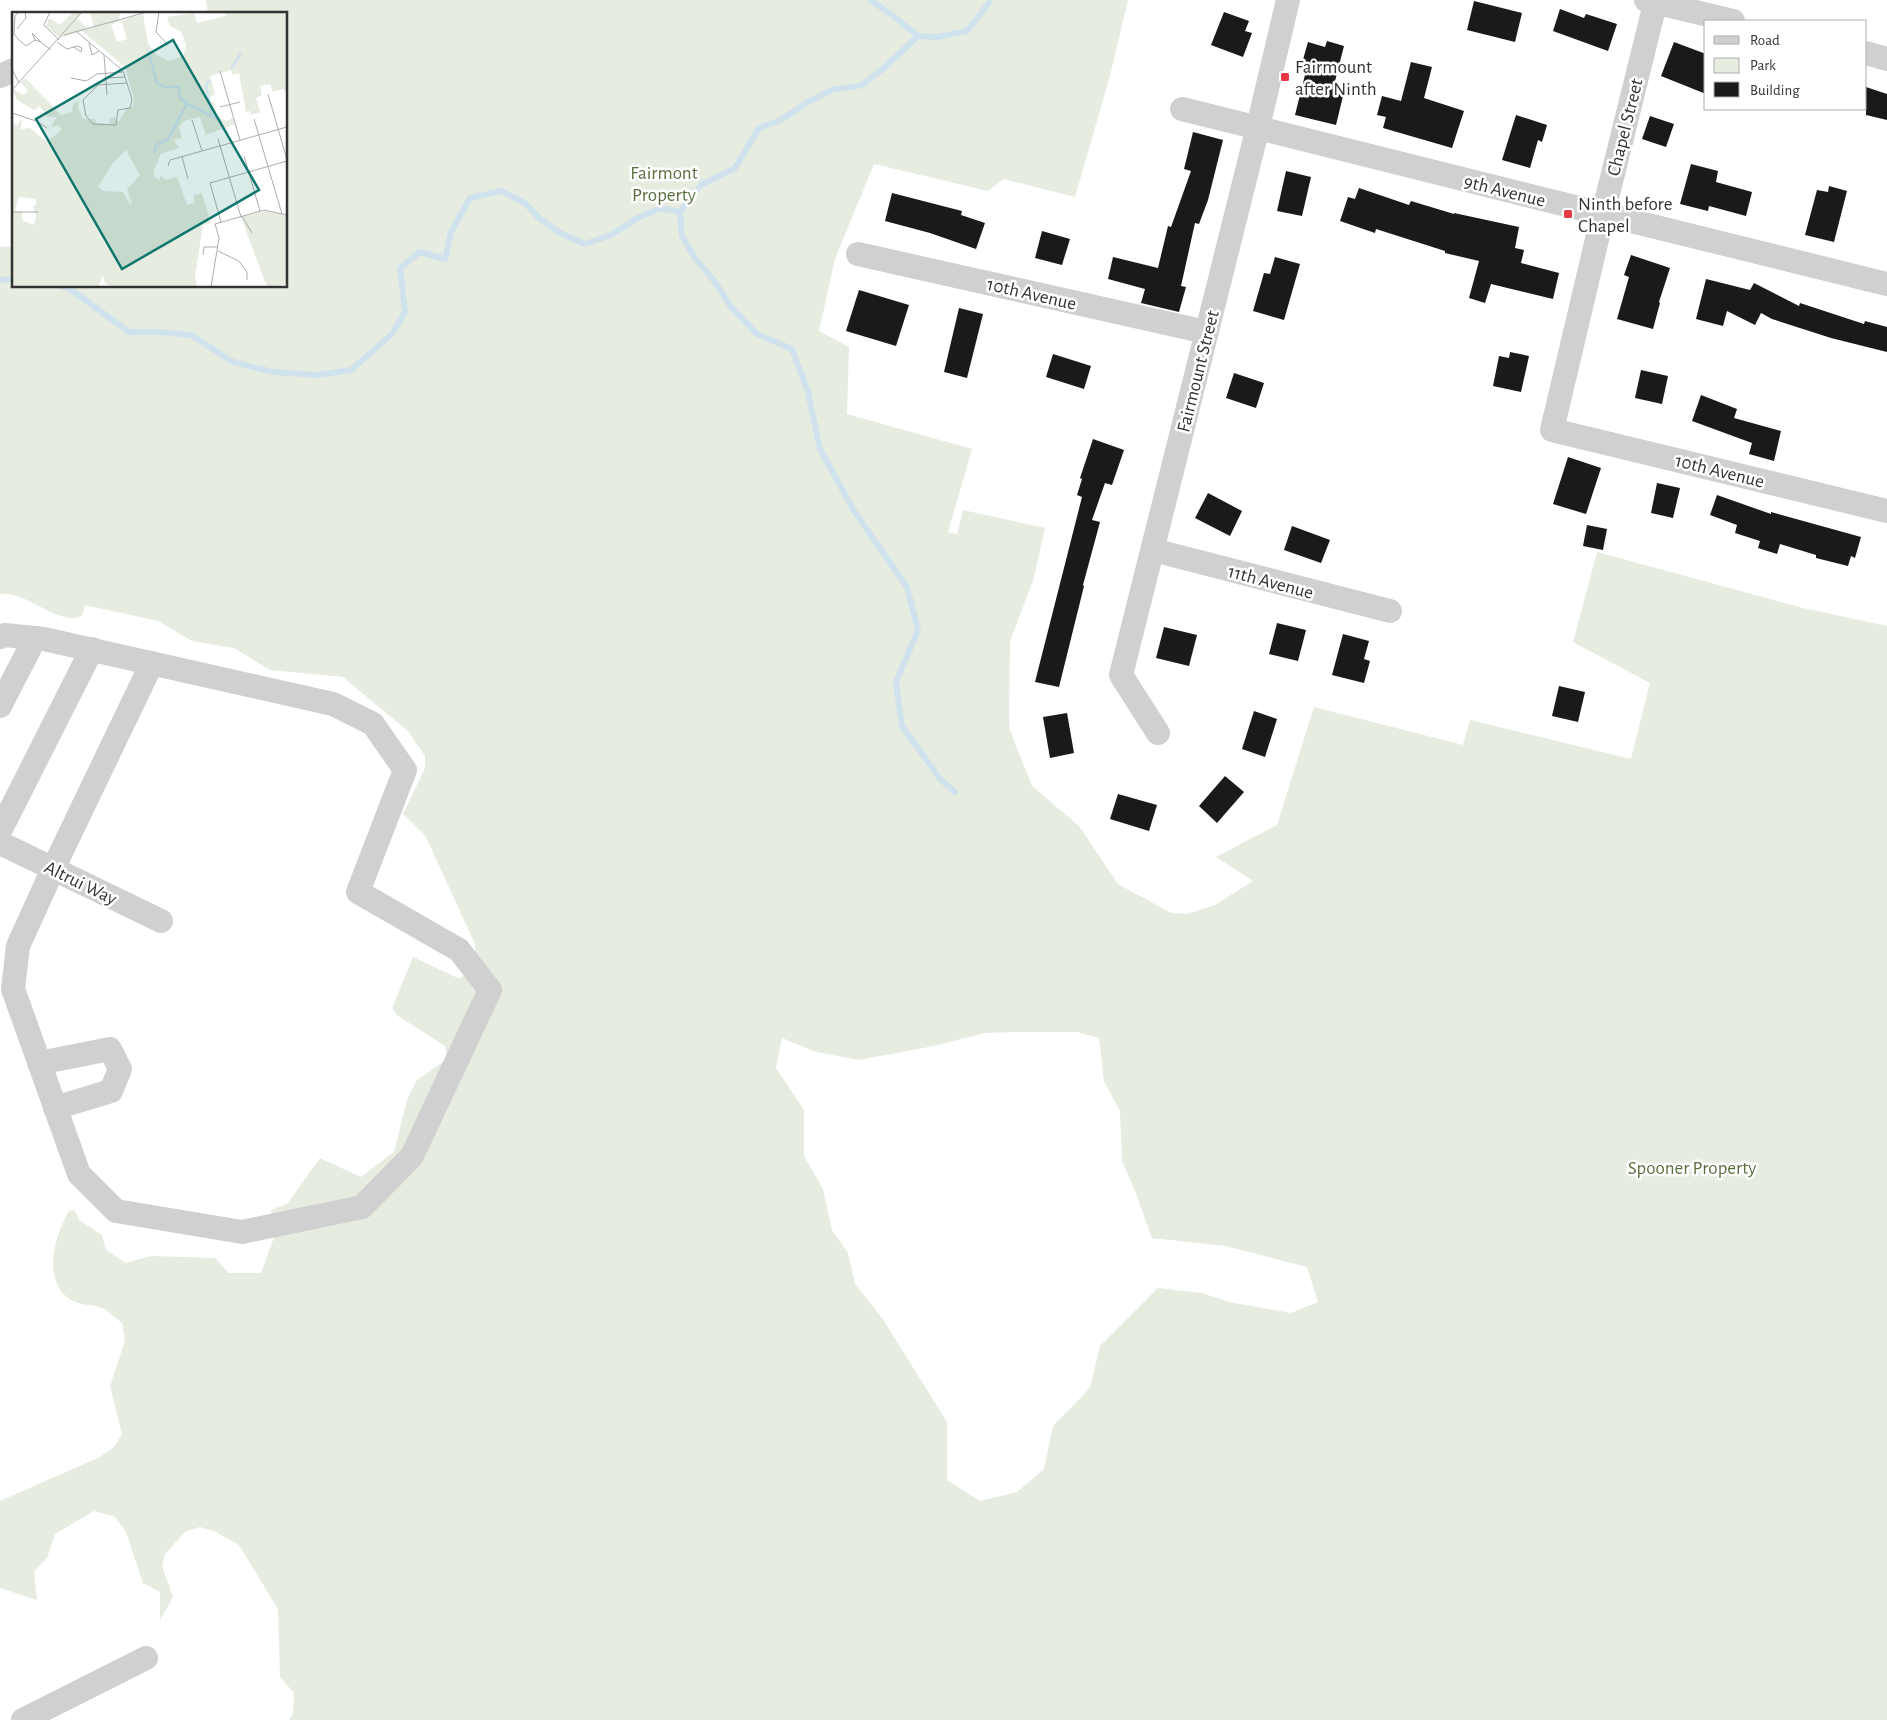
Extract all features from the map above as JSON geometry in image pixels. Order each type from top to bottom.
[{"type":"street","name":"Fairmount Street","points":[[1158,733],[1121,675],[1288,0]]},
{"type":"street","points":[[1652,1],[1728,20]]},
{"type":"street","name":"Chapel Street","points":[[1552,430],[1652,1]]},
{"type":"street","points":[[1867,54],[1887,59]]},
{"type":"street","points":[[0,76],[12,71]]},
{"type":"street","name":"9th Avenue","points":[[1182,109],[1887,284]]},
{"type":"street","name":"10th Avenue","points":[[858,254],[1206,332]]},
{"type":"street","name":"10th Avenue","points":[[1552,430],[1887,511]]},
{"type":"street","name":"11th Avenue","points":[[1153,550],[1390,611]]},
{"type":"street","points":[[0,637],[6,635],[35,638],[92,649],[333,704],[373,724],[404,770],[358,892],[459,950],[490,990],[412,1156],[362,1207],[242,1232],[116,1211],[79,1174],[13,989],[18,946],[152,663]]},
{"type":"street","points":[[0,706],[35,638]]},
{"type":"street","points":[[0,831],[92,649]]},
{"type":"street","name":"Altrui Way","points":[[0,843],[161,921]]},
{"type":"street","points":[[39,1063],[110,1049],[120,1068],[112,1091],[55,1108]]},
{"type":"street","points":[[23,1720],[146,1658]]},
{"type":"green space","points":[[206,0],[1128,0],[1110,76],[1075,197],[1004,179],[988,191],[874,164],[835,259],[819,331],[849,347],[847,414],[972,449],[948,532],[957,534],[963,510],[1045,528],[1033,581],[1010,641],[1009,728],[1032,786],[1079,826],[1118,884],[1171,913],[1187,914],[1215,905],[1253,881],[1216,857],[1277,825],[1314,707],[1463,745],[1470,720],[1631,759],[1650,683],[1573,642],[1597,552],[1803,608],[1887,626],[1887,1720],[289,1720],[293,1713],[294,1693],[280,1677],[278,1609],[239,1545],[214,1531],[200,1527],[186,1531],[165,1554],[162,1566],[173,1597],[160,1620],[160,1592],[143,1583],[126,1532],[115,1517],[94,1511],[55,1534],[47,1558],[34,1571],[37,1600],[0,1588],[0,1501],[100,1457],[114,1447],[122,1434],[110,1386],[125,1341],[122,1323],[104,1309],[73,1301],[63,1293],[57,1283],[54,1272],[55,1246],[69,1211],[75,1211],[79,1220],[102,1235],[106,1250],[126,1263],[151,1256],[215,1258],[229,1273],[261,1273],[276,1232],[271,1210],[287,1204],[320,1158],[361,1177],[394,1152],[407,1100],[416,1081],[447,1059],[445,1046],[398,1016],[392,1008],[413,957],[460,979],[476,960],[475,944],[425,835],[403,814],[425,768],[425,756],[408,731],[343,677],[270,670],[234,648],[192,641],[158,621],[85,605],[82,616],[73,618],[63,617],[21,597],[0,594],[0,247],[12,246],[12,288],[288,288],[288,12],[208,12]],"holes":[[[1077,1032],[1099,1038],[1104,1081],[1120,1111],[1122,1161],[1152,1238],[1226,1246],[1307,1267],[1318,1302],[1291,1313],[1229,1302],[1202,1293],[1158,1288],[1100,1346],[1090,1388],[1053,1426],[1044,1469],[1017,1492],[980,1501],[947,1480],[947,1422],[882,1318],[855,1284],[848,1253],[832,1230],[823,1189],[804,1156],[804,1110],[776,1068],[782,1038],[816,1052],[859,1060],[934,1046],[985,1033]]]},
{"type":"building","points":[[1474,1],[1522,13],[1515,42],[1467,30]]},
{"type":"building","points":[[1560,9],[1584,18],[1586,14],[1617,24],[1608,51],[1553,31]]},
{"type":"building","points":[[1224,12],[1249,21],[1245,31],[1252,33],[1243,57],[1211,45]]},
{"type":"building","points":[[1327,41],[1344,46],[1333,89],[1344,92],[1336,125],[1295,115],[1306,71],[1300,70],[1308,42],[1325,47]]},
{"type":"building","points":[[1674,42],[1704,53],[1704,93],[1661,76]]},
{"type":"building","points":[[1411,62],[1432,67],[1424,98],[1464,111],[1452,148],[1383,128],[1386,117],[1377,115],[1382,96],[1401,101]]},
{"type":"building","points":[[1867,87],[1887,94],[1887,120],[1866,115]]},
{"type":"building","points":[[1516,115],[1547,125],[1542,142],[1538,140],[1530,168],[1502,160]]},
{"type":"building","points":[[1650,116],[1674,124],[1666,147],[1642,139]]},
{"type":"building","points":[[1193,132],[1223,140],[1208,200],[1199,224],[1195,223],[1181,286],[1186,287],[1179,312],[1141,303],[1145,289],[1108,279],[1113,257],[1158,268],[1168,226],[1171,227],[1191,171],[1184,169]]},
{"type":"building","points":[[1691,164],[1718,171],[1716,182],[1752,192],[1746,216],[1709,206],[1708,211],[1680,204]]},
{"type":"building","points":[[1286,171],[1311,177],[1302,216],[1277,211]]},
{"type":"building","points":[[1829,186],[1847,191],[1834,242],[1805,235],[1817,190],[1828,192]]},
{"type":"building","points":[[1359,188],[1409,205],[1411,201],[1454,214],[1519,227],[1515,248],[1524,250],[1521,263],[1559,273],[1553,299],[1491,284],[1485,303],[1469,298],[1479,261],[1445,253],[1445,251],[1376,229],[1375,233],[1340,221],[1348,197],[1355,199]]},
{"type":"building","points":[[892,193],[962,211],[961,215],[985,223],[976,249],[930,233],[885,221]]},
{"type":"building","points":[[1042,231],[1070,239],[1062,265],[1035,258]]},
{"type":"building","points":[[1631,255],[1670,268],[1653,329],[1617,319],[1629,277],[1624,275]]},
{"type":"building","points":[[1275,257],[1300,264],[1284,320],[1253,311],[1264,273],[1270,274]]},
{"type":"building","points":[[1706,279],[1750,290],[1754,283],[1799,306],[1800,303],[1864,324],[1865,321],[1887,327],[1887,352],[1831,338],[1772,319],[1761,313],[1755,325],[1727,311],[1723,326],[1696,319]]},
{"type":"building","points":[[859,290],[909,305],[896,346],[846,331]]},
{"type":"building","points":[[959,308],[983,314],[967,378],[944,372]]},
{"type":"building","points":[[1510,352],[1529,356],[1521,392],[1493,386],[1499,356],[1509,358]]},
{"type":"building","points":[[1053,354],[1091,366],[1084,389],[1046,377]]},
{"type":"building","points":[[1641,370],[1668,376],[1662,404],[1635,398]]},
{"type":"building","points":[[1234,373],[1264,383],[1256,408],[1226,398]]},
{"type":"building","points":[[1701,395],[1737,409],[1734,418],[1781,431],[1774,461],[1749,454],[1752,443],[1692,421]]},
{"type":"building","points":[[1093,439],[1124,450],[1112,485],[1105,483],[1092,520],[1100,522],[1059,687],[1035,682],[1082,497],[1077,495],[1082,479],[1080,478]]},
{"type":"building","points":[[1568,457],[1601,468],[1586,514],[1553,504]]},
{"type":"building","points":[[1657,483],[1680,488],[1673,518],[1651,513]]},
{"type":"building","points":[[1208,493],[1242,511],[1230,536],[1195,518]]},
{"type":"building","points":[[1717,495],[1771,514],[1771,512],[1861,537],[1855,558],[1851,556],[1848,566],[1816,558],[1816,555],[1780,544],[1777,554],[1758,548],[1760,541],[1735,533],[1737,525],[1710,515]]},
{"type":"building","points":[[1587,525],[1607,529],[1603,550],[1583,546]]},
{"type":"building","points":[[1292,526],[1330,540],[1321,563],[1284,550]]},
{"type":"building","points":[[1277,623],[1306,630],[1298,661],[1269,654]]},
{"type":"building","points":[[1164,627],[1197,635],[1189,666],[1156,658]]},
{"type":"building","points":[[1343,634],[1369,641],[1364,659],[1370,661],[1364,683],[1332,675]]},
{"type":"building","points":[[1559,686],[1585,692],[1578,722],[1552,716]]},
{"type":"building","points":[[1254,711],[1277,719],[1265,757],[1242,749]]},
{"type":"building","points":[[1067,713],[1074,753],[1050,758],[1043,717]]},
{"type":"building","points":[[1225,776],[1244,792],[1217,823],[1199,806]]},
{"type":"building","points":[[1118,794],[1157,805],[1149,831],[1110,819]]},
{"type":"waterway","points":[[871,0],[918,36]]},
{"type":"waterway","points":[[955,792],[940,779],[902,726],[896,682],[918,630],[907,587],[854,511],[820,449],[808,392],[792,349],[757,334],[731,307],[715,282],[695,258],[682,236],[680,212],[701,185],[735,168],[759,128],[781,120],[806,103],[832,90],[862,85],[884,68],[918,36],[938,37],[967,31],[989,3]]},
{"type":"waterway","points":[[67,288],[129,332],[191,335],[233,362],[273,372],[318,375],[351,370],[392,334],[405,312],[400,268],[420,252],[445,259],[451,232],[470,198],[501,191],[525,203],[539,218],[560,233],[585,244],[611,235],[636,219],[660,208],[680,212]]},
{"type":"waterway","points":[[0,280],[12,279]]},
{"type":"place","name":"Fairmount after Ninth","points":[[1285,77]]},
{"type":"place","name":"Ninth before Chapel","points":[[1568,214]]},
{"type":"park label","name":"Fairmont Property","points":[[664,183]]},
{"type":"park label","name":"Spooner Property","points":[[1692,1167]]}]
